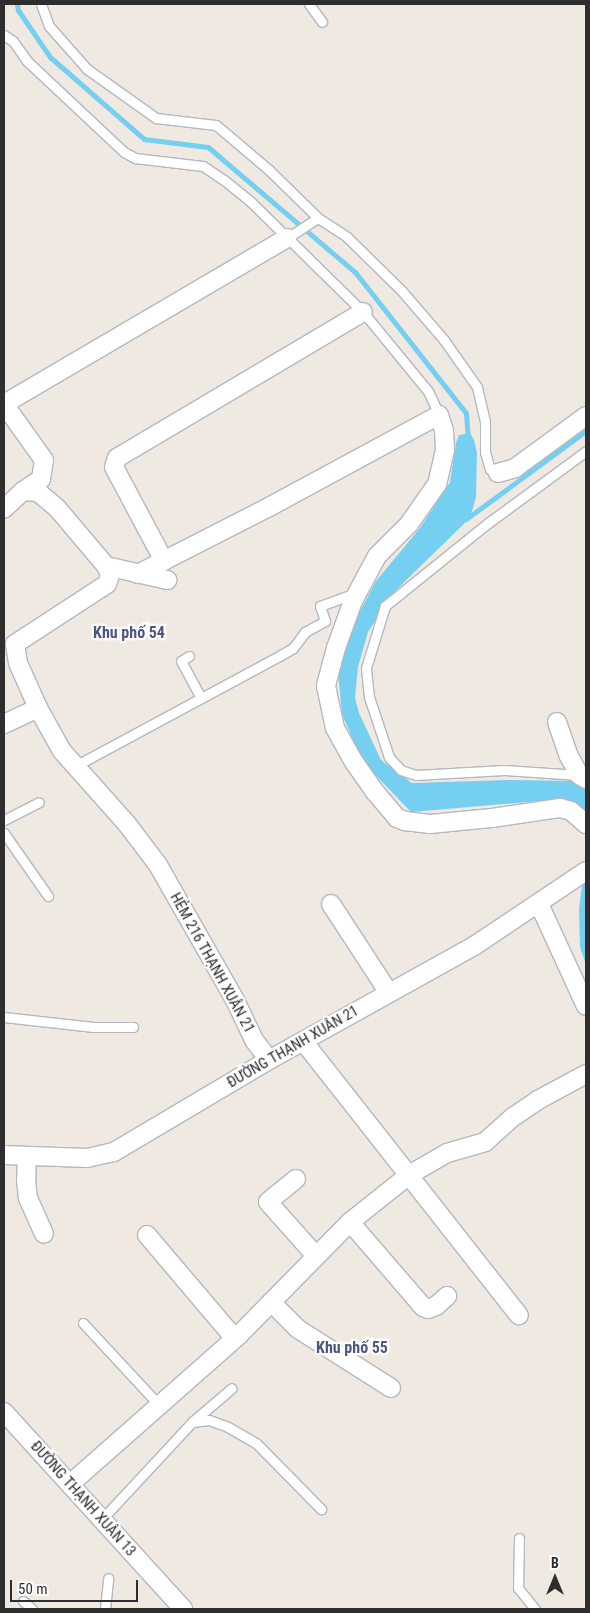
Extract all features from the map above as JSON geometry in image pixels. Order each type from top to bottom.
[{"type":"street","points":[[4,508],[41,479],[44,460],[4,404],[287,238]]},
{"type":"street","points":[[164,561],[114,467],[117,458],[363,312]]},
{"type":"street","points":[[138,574],[439,414],[444,430],[445,450],[437,484],[409,524],[377,556],[358,592],[336,648],[326,686],[335,728],[354,762],[397,818],[413,824],[430,824],[492,818],[560,808],[571,811],[586,824]]},
{"type":"street","points":[[498,473],[515,468],[586,416]]},
{"type":"street","points":[[24,491],[38,492],[57,508],[106,566],[166,580]]},
{"type":"street","name":"HẺM 216 THẠNH XUÂN 21","points":[[106,566],[110,575],[107,584],[14,644],[18,663],[38,708],[62,751],[127,824],[158,865],[235,1000],[254,1040],[268,1060]]},
{"type":"street","points":[[4,724],[38,708]]},
{"type":"street","points":[[557,722],[569,756],[583,777]]},
{"type":"street","points":[[563,888],[564,880],[586,856]]},
{"type":"street","name":"ĐƯỜNG THẠNH XUÂN 21","points":[[4,1155],[87,1158],[114,1152],[268,1060],[474,946],[586,871]]},
{"type":"street","points":[[331,904],[389,993]]},
{"type":"street","points":[[539,904],[586,1006]]},
{"type":"street","points":[[303,1041],[520,1315]]},
{"type":"street","points":[[70,1484],[238,1336],[350,1222],[409,1175],[446,1153],[485,1142],[513,1117],[538,1100],[586,1074]]},
{"type":"street","points":[[27,1156],[26,1180],[28,1198],[44,1234]]},
{"type":"street","points":[[296,1179],[268,1202],[316,1256]]},
{"type":"street","points":[[350,1222],[423,1307],[428,1309],[436,1306],[446,1296]]},
{"type":"street","points":[[147,1235],[230,1334],[238,1336]]},
{"type":"street","points":[[271,1302],[298,1328],[391,1388]]},
{"type":"street","name":"ĐƯỜNG THẠNH XUÂN 13","points":[[4,1412],[182,1609]]},
{"type":"lane","points":[[41,4],[49,26],[88,69],[156,118],[174,122],[216,125],[268,170],[318,218],[347,237],[394,284],[459,359],[477,387],[485,422],[485,452],[490,469],[498,473]]},
{"type":"lane","points":[[310,4],[322,22]]},
{"type":"lane","points":[[4,35],[13,41],[27,61],[124,152],[135,158],[203,166],[251,202],[363,312],[428,391],[439,414]]},
{"type":"lane","points":[[287,238],[318,218]]},
{"type":"lane","points":[[583,777],[504,770],[416,775],[401,770],[389,758],[368,697],[366,668],[385,606],[488,523],[586,451]]},
{"type":"lane","points":[[75,766],[292,648],[305,632],[325,622],[320,606],[358,592]]},
{"type":"lane","points":[[189,656],[181,660],[201,698]]},
{"type":"lane","points":[[4,820],[39,802]]},
{"type":"lane","points":[[4,833],[48,896]]},
{"type":"lane","points":[[4,1017],[93,1027],[133,1028]]},
{"type":"lane","points":[[83,1323],[159,1405]]},
{"type":"lane","points":[[102,1519],[192,1422],[232,1388]]},
{"type":"lane","points":[[192,1422],[209,1420],[228,1427],[256,1443],[321,1509]]},
{"type":"lane","points":[[519,1538],[518,1588],[535,1609]]},
{"type":"lane","points":[[105,1609],[108,1578]]},
{"type":"lane","points":[[23,1601],[32,1609]]},
{"type":"water","points":[[470,433],[477,453],[476,497],[470,518],[395,591],[368,632],[358,667],[355,698],[359,713],[381,760],[412,783],[509,780],[578,781],[586,788],[586,821],[571,803],[551,800],[411,812],[362,761],[342,714],[337,662],[345,640],[376,581],[420,528],[450,482],[459,435]]},
{"type":"water","points":[[586,854],[586,965],[580,947],[579,909]]},
{"type":"waterway","points":[[17,4],[18,10],[50,57],[144,139],[208,147],[355,272],[466,413],[468,439]]},
{"type":"waterway","points":[[466,519],[586,431]]},
{"type":"district","name":"Khu phố 54","points":[[129,633]]},
{"type":"district","name":"Khu phố 55","points":[[352,1348]]}]
